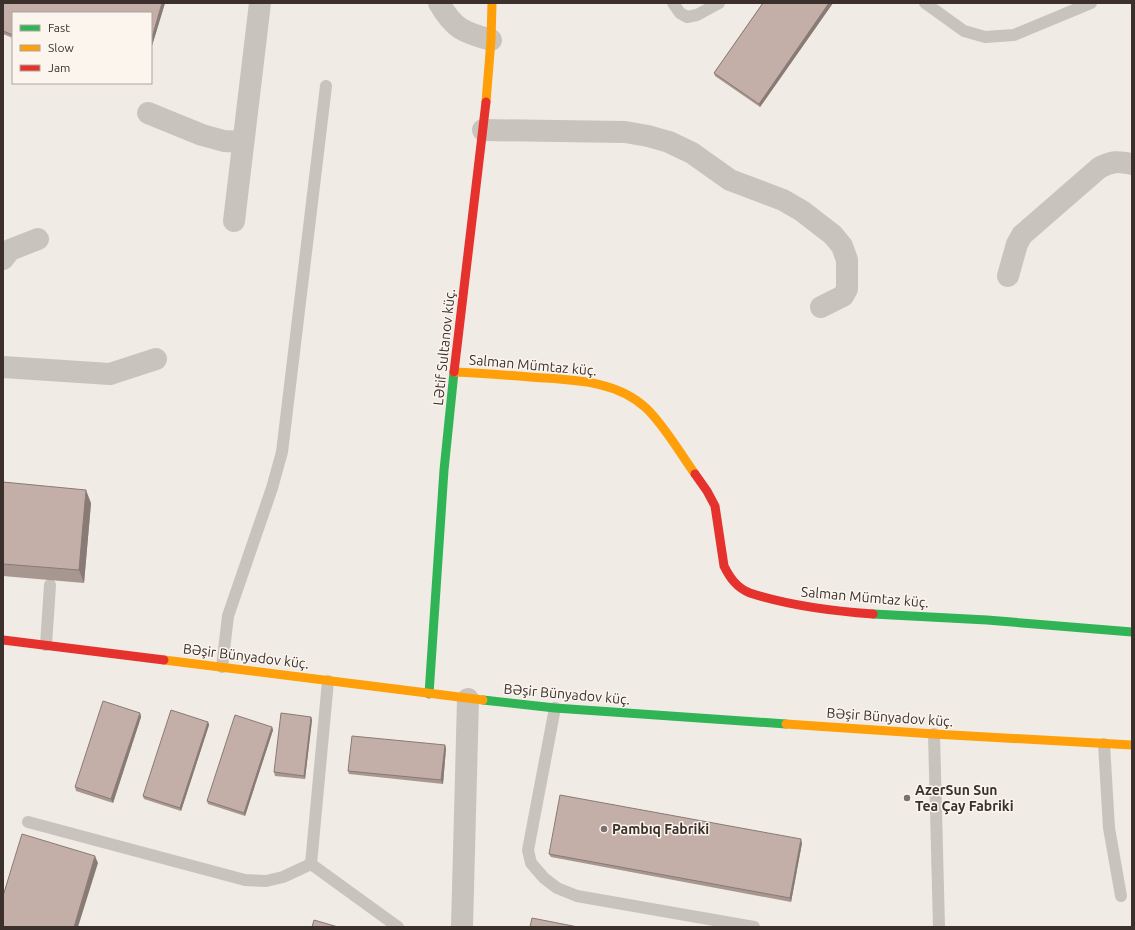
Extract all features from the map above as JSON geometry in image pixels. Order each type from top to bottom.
[{"type":"street","points":[[234,221],[260,3]]},
{"type":"street","points":[[438,3],[455,26],[469,34],[491,40]]},
{"type":"street","name":"Lətif Sultanov küç.","points":[[429,694],[444,470],[454,372],[483,130],[491,40],[492,3]]},
{"type":"street","points":[[148,113],[202,135],[224,141],[243,142]]},
{"type":"street","points":[[483,130],[625,132],[648,136],[669,142],[692,153],[730,180],[783,200],[802,211],[833,235],[842,246],[847,260],[847,289],[843,296],[821,307]]},
{"type":"street","points":[[1008,276],[1017,244],[1022,235],[1099,168],[1109,163],[1121,162],[1132,164]]},
{"type":"street","points":[[3,259],[10,250],[38,239]]},
{"type":"street","points":[[3,368],[110,374],[156,360]]},
{"type":"street","name":"Salman Mümtaz küç.","points":[[454,372],[583,381],[607,386],[640,403],[652,414],[714,502],[725,571],[734,583],[745,590],[793,605],[837,611],[1033,623],[1132,632]]},
{"type":"street","name":"Bəşir Bünyadov küç.","points":[[3,640],[468,699],[555,708],[934,734],[1132,745]]},
{"type":"street","points":[[462,927],[468,699]]},
{"type":"lane","points":[[673,3],[680,13],[687,17],[696,15],[718,3]]},
{"type":"lane","points":[[925,3],[964,31],[984,37],[1014,35],[1091,3]]},
{"type":"lane","points":[[222,667],[228,616],[272,488],[282,452],[326,86]]},
{"type":"lane","points":[[46,645],[50,585]]},
{"type":"lane","points":[[311,864],[328,681]]},
{"type":"lane","points":[[555,708],[528,850],[531,863],[544,878],[557,888],[577,896],[754,927]]},
{"type":"lane","points":[[934,734],[939,927]]},
{"type":"lane","points":[[1104,744],[1109,828],[1121,896]]},
{"type":"lane","points":[[28,822],[245,880],[266,881],[284,877],[311,864]]},
{"type":"lane","points":[[311,864],[398,927]]},
{"type":"building","points":[[3,3],[162,3],[152,38],[152,12],[12,12],[12,35],[3,31]]},
{"type":"building","points":[[763,3],[829,3],[759,104],[714,73]]},
{"type":"building","points":[[3,482],[86,490],[79,570],[3,564]]},
{"type":"building","points":[[103,701],[140,713],[111,799],[75,787]]},
{"type":"building","points":[[171,710],[208,722],[180,808],[143,796]]},
{"type":"building","points":[[281,713],[311,717],[304,776],[274,772]]},
{"type":"building","points":[[235,715],[272,727],[244,813],[207,801]]},
{"type":"building","points":[[352,736],[445,745],[441,780],[348,771]]},
{"type":"building","points":[[560,795],[801,839],[790,898],[549,854]]},
{"type":"building","points":[[22,834],[95,856],[74,927],[3,927],[3,896]]},
{"type":"building","points":[[532,918],[578,927],[530,927]]},
{"type":"building","points":[[314,920],[338,927],[312,927]]},
{"type":"traffic: fast","points":[[429,694],[444,470],[454,372]]},
{"type":"traffic: fast","points":[[873,614],[987,620],[1132,632]]},
{"type":"traffic: fast","points":[[483,700],[555,708],[786,724]]},
{"type":"traffic: slow","points":[[486,102],[491,40],[492,3]]},
{"type":"traffic: slow","points":[[454,372],[576,380],[606,386],[620,391],[634,398],[653,415],[695,474]]},
{"type":"traffic: slow","points":[[164,660],[483,700]]},
{"type":"traffic: slow","points":[[786,724],[1132,745]]},
{"type":"traffic: jam","points":[[454,372],[486,102]]},
{"type":"traffic: jam","points":[[695,474],[715,506],[724,566],[731,578],[741,588],[745,591],[765,598],[795,605],[873,614]]},
{"type":"traffic: jam","points":[[3,640],[164,660]]},
{"type":"place","name":"AzerSun Sun Tea Çay Fabriki","points":[[907,798]]},
{"type":"place","name":"Pambıq Fabriki","points":[[604,829]]}]
